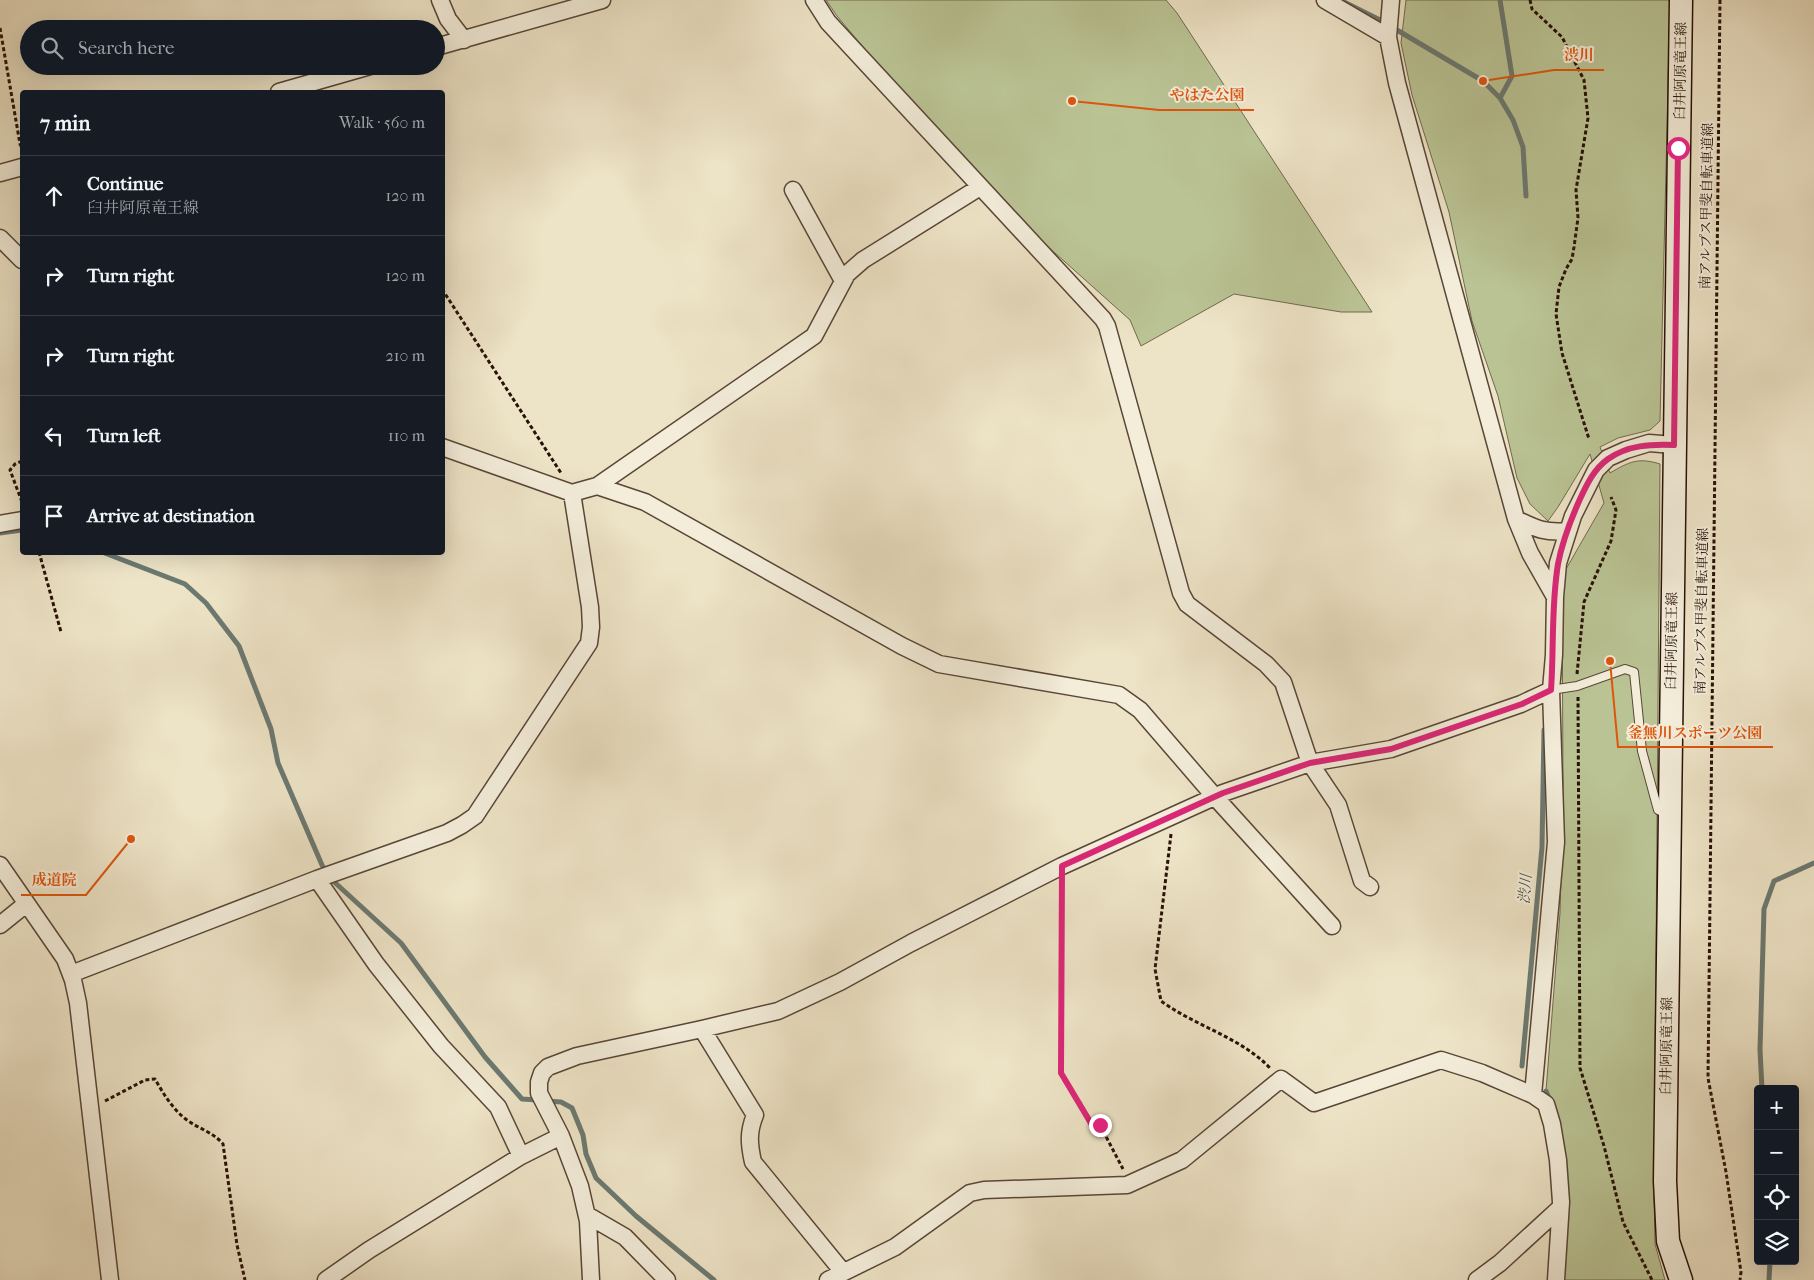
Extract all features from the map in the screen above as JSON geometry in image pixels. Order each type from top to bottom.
[{"type":"main road","name":"臼井阿原竜王線","points":[[1681,0],[1665,1181],[1668,1241],[1681,1280]]},
{"type":"street","points":[[440,0],[448,19],[464,40]]},
{"type":"street","points":[[445,45],[602,0]]},
{"type":"street","points":[[814,0],[828,22],[1103,319],[1107,326],[1181,593],[1187,604],[1266,664],[1283,682],[1310,763],[1338,805],[1362,881],[1370,887]]},
{"type":"street","points":[[1325,0],[1388,38]]},
{"type":"street","points":[[1391,0],[1388,38],[1397,82],[1516,519],[1530,553],[1555,597]]},
{"type":"street","points":[[286,90],[338,75]]},
{"type":"street","points":[[0,173],[20,167]]},
{"type":"street","points":[[445,448],[572,493],[597,486],[814,336],[847,274],[863,260],[980,186]]},
{"type":"street","points":[[793,190],[843,281]]},
{"type":"street","points":[[0,238],[20,258]]},
{"type":"street","points":[[1533,1095],[1556,842],[1551,690],[1558,564],[1573,516],[1596,470],[1608,458],[1626,450],[1649,444],[1674,445]]},
{"type":"street","points":[[597,486],[645,502],[902,646],[939,664],[1119,695],[1140,710],[1215,797],[1332,926]]},
{"type":"street","points":[[71,974],[318,879],[447,833],[475,816],[589,643],[591,627],[590,607],[572,493]]},
{"type":"street","points":[[1516,519],[1541,531],[1568,531]]},
{"type":"street","points":[[0,524],[20,520]]},
{"type":"street","points":[[591,1280],[591,1255],[580,1186],[561,1136],[539,1093],[539,1082],[542,1073],[548,1067],[576,1056],[778,1011],[840,982],[911,943],[1062,866],[1215,797],[1310,763],[1391,749],[1522,704],[1551,690]]},
{"type":"street","points":[[0,865],[66,959],[71,974],[78,1003],[110,1280]]},
{"type":"street","points":[[318,879],[376,964],[417,1016],[441,1046],[498,1107],[521,1156]]},
{"type":"street","points":[[0,925],[26,904]]},
{"type":"street","points":[[702,1029],[755,1115],[750,1126],[749,1144],[753,1162],[835,1276],[895,1247],[970,1193],[984,1190],[1127,1185],[1182,1160],[1281,1079],[1314,1103],[1441,1060],[1482,1073],[1533,1095],[1546,1104],[1552,1124],[1558,1160],[1560,1208],[1556,1280]]},
{"type":"street","points":[[326,1280],[369,1250],[521,1156],[561,1136]]},
{"type":"street","points":[[1477,1280],[1500,1263],[1560,1208]]},
{"type":"street","points":[[586,1215],[625,1237],[667,1280]]},
{"type":"lane","points":[[1551,690],[1577,686],[1625,669],[1634,672],[1642,751],[1658,810],[1669,816]]},
{"type":"path","points":[[1530,0],[1532,9],[1562,37],[1584,80],[1588,118],[1576,190],[1578,218],[1572,259],[1559,288],[1556,314],[1562,353],[1589,439]]},
{"type":"path","name":"南アルプス甲斐自転車道線","points":[[1720,0],[1708,1078],[1726,1172],[1741,1272],[1740,1280]]},
{"type":"path","points":[[0,28],[20,144]]},
{"type":"path","points":[[445,294],[560,470],[572,493]]},
{"type":"path","points":[[20,462],[10,470],[20,497]]},
{"type":"path","points":[[1611,496],[1616,510],[1611,541],[1584,602],[1577,662],[1580,1068],[1604,1146],[1623,1222],[1652,1280]]},
{"type":"path","points":[[40,555],[61,632]]},
{"type":"path","points":[[1173,816],[1156,969],[1161,1000],[1174,1010],[1257,1054],[1281,1079]]},
{"type":"path","points":[[1062,866],[1061,1073],[1092,1125],[1100,1125],[1131,1183]]},
{"type":"path","points":[[90,1109],[144,1080],[155,1079],[165,1096],[186,1120],[216,1136],[223,1144],[237,1245],[245,1280]]},
{"type":"green space","points":[[826,0],[1166,0],[1177,13],[1372,312],[1341,312],[1234,294],[1141,346],[1130,320],[980,186],[837,16]]},
{"type":"green space","points":[[1406,0],[1670,0],[1660,421],[1650,430],[1618,438],[1600,447],[1610,473],[1634,462],[1646,461],[1660,464],[1654,1193],[1655,1244],[1665,1280],[1561,1280],[1553,1107],[1546,1091],[1560,913],[1563,787],[1562,576],[1604,503],[1590,454],[1548,521],[1530,504],[1517,478],[1498,396],[1472,321],[1449,212],[1412,95],[1401,43]]},
{"type":"waterway","points":[[1500,0],[1512,76],[1500,98]]},
{"type":"waterway","name":"渋川","points":[[1342,1],[1380,20],[1483,81],[1500,98],[1513,120],[1523,147],[1526,196]]},
{"type":"waterway","points":[[0,533],[20,530]]},
{"type":"waterway","points":[[110,555],[185,584],[206,603],[239,646],[271,729],[278,763],[322,865],[331,879],[401,943],[485,1057],[522,1099],[538,1100]]},
{"type":"waterway","name":"渋川","points":[[1522,1066],[1542,847],[1544,730]]},
{"type":"waterway","points":[[1762,1085],[1760,1050],[1764,909],[1774,881],[1814,863]]},
{"type":"waterway","name":"渋川","points":[[1546,1091],[1550,1101]]},
{"type":"waterway","points":[[547,1101],[561,1102],[572,1108],[583,1135],[586,1154],[596,1178],[636,1216],[714,1280]]},
{"type":"waterway","points":[[1769,1280],[1770,1265]]},
{"type":"place","name":"渋川","points":[[1483,81]]},
{"type":"place","name":"やはた公園","points":[[1072,101]]},
{"type":"place","name":"釜無川スポーツ公園","points":[[1610,661]]},
{"type":"place","name":"成道院","points":[[131,839]]},
{"type":"route","points":[[1100,1125],[1092,1125],[1061,1073],[1062,866],[1223,793],[1310,763],[1391,749],[1522,704],[1551,690],[1558,564],[1573,516],[1585,489],[1596,470],[1608,458],[1626,450],[1649,444],[1674,445],[1678,148]]}]
